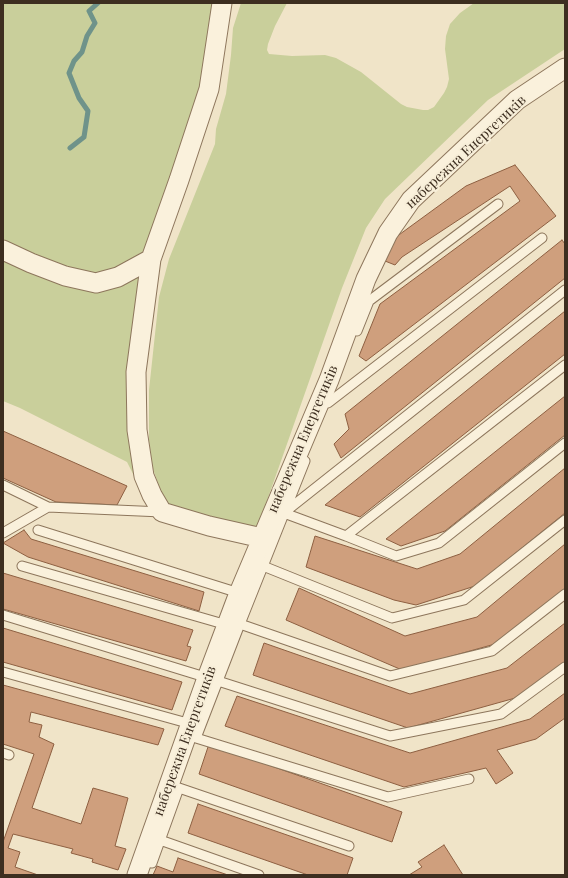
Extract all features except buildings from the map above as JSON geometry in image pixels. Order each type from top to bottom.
[{"type":"street","points":[[222,3],[209,90],[180,180],[151,259],[136,372],[137,430],[144,476],[152,495],[162,512],[210,526],[262,538]]},
{"type":"street","name":"набережна Енергетиків","points":[[140,868],[191,724],[212,680],[234,624],[239,593],[329,380],[366,279],[388,233],[411,200],[517,100],[565,68]]},
{"type":"street","points":[[3,250],[65,276],[96,283],[118,277],[151,259]]},
{"type":"lane","points":[[234,624],[263,566],[368,301],[498,204]]},
{"type":"lane","points":[[328,403],[542,238]]},
{"type":"lane","points":[[284,513],[565,290]]},
{"type":"lane","points":[[346,536],[565,366]]},
{"type":"lane","points":[[284,513],[396,556],[439,543],[565,443]]},
{"type":"lane","points":[[3,485],[48,507],[162,512]]},
{"type":"lane","points":[[3,533],[48,507]]},
{"type":"lane","points":[[263,566],[392,618],[464,600],[565,520]]},
{"type":"lane","points":[[38,530],[239,593]]},
{"type":"lane","points":[[22,566],[234,624],[390,676],[492,651],[565,594]]},
{"type":"lane","points":[[3,615],[390,736],[501,714],[565,667]]},
{"type":"lane","points":[[3,672],[191,724]]},
{"type":"lane","points":[[212,680],[196,738],[388,797],[469,779]]},
{"type":"lane","points":[[140,868],[152,863],[179,788],[349,846]]},
{"type":"lane","points":[[160,840],[259,875]]},
{"type":"green space","points":[[3,3],[218,3],[210,62],[148,271],[137,482],[127,462],[20,408],[3,401]]},
{"type":"green space","points":[[241,3],[287,3],[275,26],[268,44],[267,50],[269,54],[292,56],[325,55],[336,58],[361,72],[401,104],[407,107],[428,110],[434,107],[447,87],[449,79],[445,49],[446,36],[450,24],[460,13],[474,3],[565,3],[565,49],[488,100],[385,199],[366,228],[342,288],[257,529],[170,506],[163,498],[152,466],[149,440],[149,390],[159,297],[169,259],[215,144],[216,129],[226,94],[233,28]]},
{"type":"waterway","points":[[70,148],[84,137],[88,111],[79,98],[69,73],[74,61],[82,52],[87,36],[95,23],[89,11],[98,3]]}]
